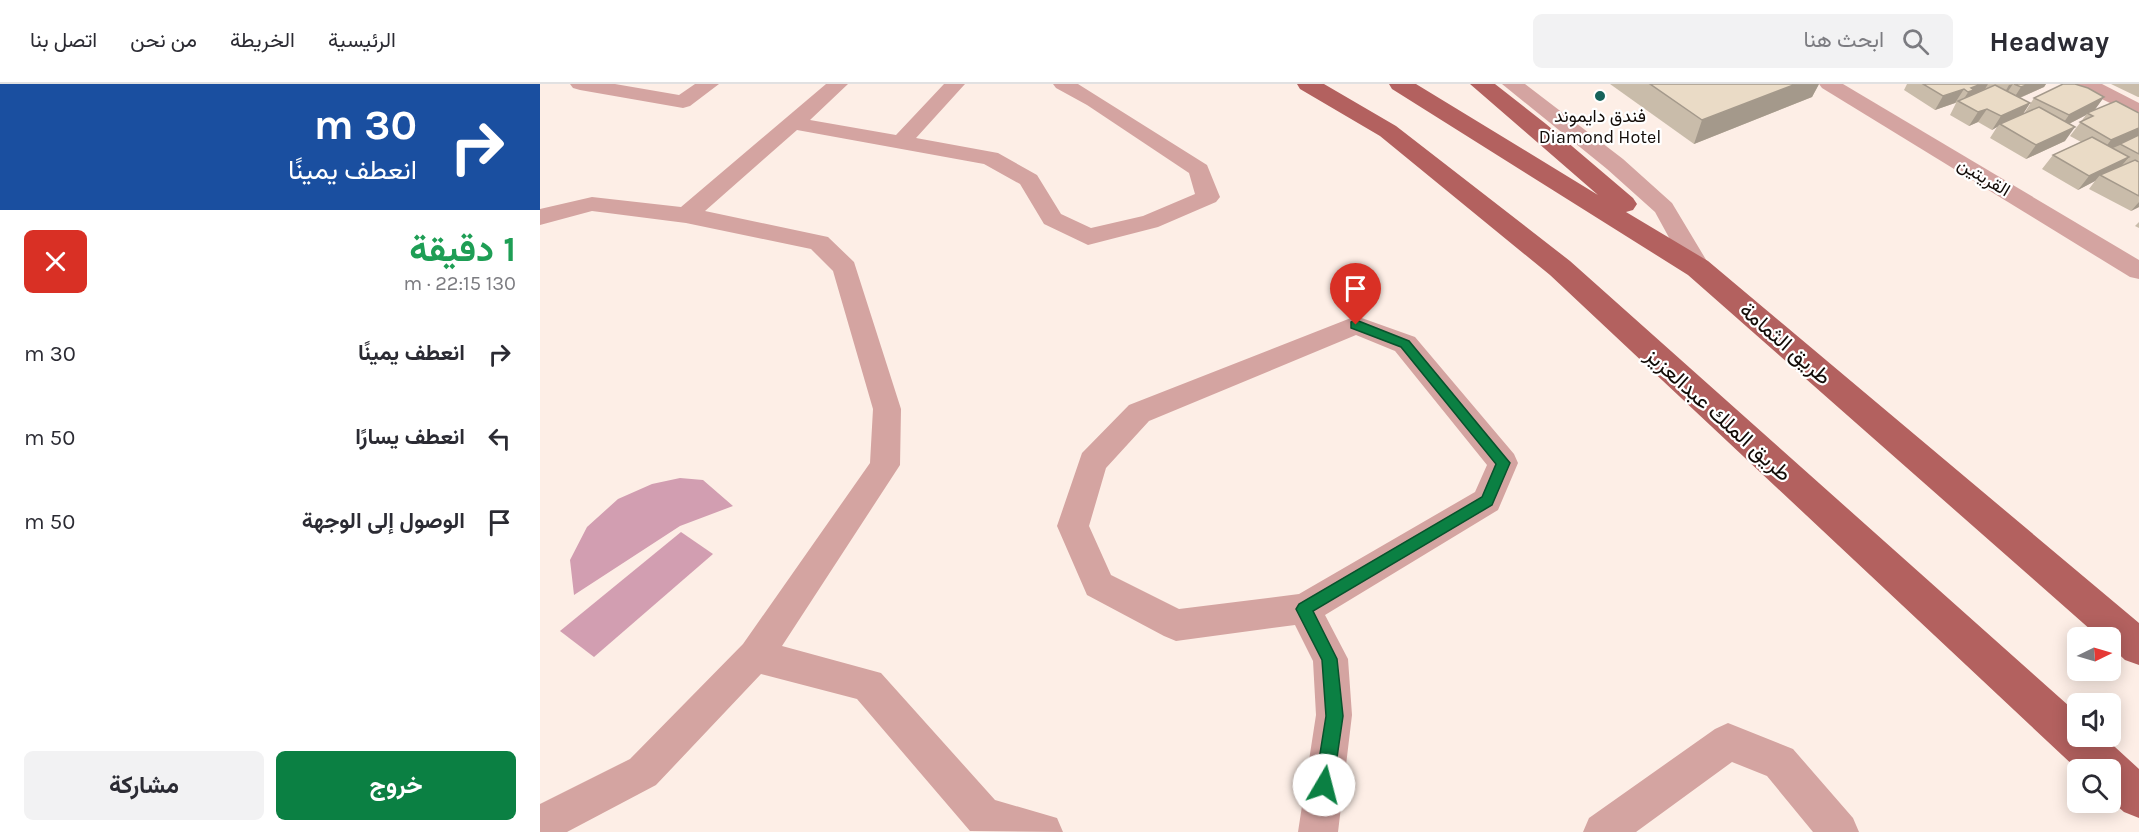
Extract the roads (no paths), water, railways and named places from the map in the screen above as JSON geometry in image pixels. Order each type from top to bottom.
[{"type":"main road","name":"طريق الملك عبدالعزيز","points":[[1308,84],[1388,130],[1560,268],[2098,759]]},
{"type":"main road","name":"طريق الثمامة","points":[[1400,84],[1698,268],[2139,647]]},
{"type":"main road","points":[[1481,84],[1538,129],[1698,268]]},
{"type":"main road","name":"طريق الملك عبدالعزيز","points":[[2121,780],[2139,797]]},
{"type":"street","points":[[580,84],[683,102],[709,84]]},
{"type":"street","points":[[686,215],[838,84]]},
{"type":"street","points":[[901,142],[955,84]]},
{"type":"street","points":[[793,123],[990,159],[1029,180],[1052,219],[1088,237],[1150,222],[1208,197],[1199,170],[1094,101],[1063,84]]},
{"type":"street","points":[[1512,84],[1623,171],[1664,208],[1698,268]]},
{"type":"street","name":"القريتين","points":[[1829,84],[2139,271]]},
{"type":"street","points":[[2085,84],[2139,111]]},
{"type":"street","points":[[540,217],[592,204],[686,215],[819,243],[845,268],[887,409],[885,465],[755,656],[643,772],[540,825]]},
{"type":"street","points":[[1356,325],[1405,344],[1503,463],[1487,501],[1304,609],[1176,625],[1099,585],[1073,526],[1093,462],[1139,413],[1356,325]]},
{"type":"street","points":[[1304,609],[1329,659],[1334,716],[1317,832]]},
{"type":"street","points":[[755,656],[868,685],[980,824],[1043,832]]},
{"type":"street","points":[[1603,832],[1728,742],[1780,762],[1839,832]]},
{"type":"place","name":"فندق دايموند Diamond Hotel","points":[[1600,96]]}]
